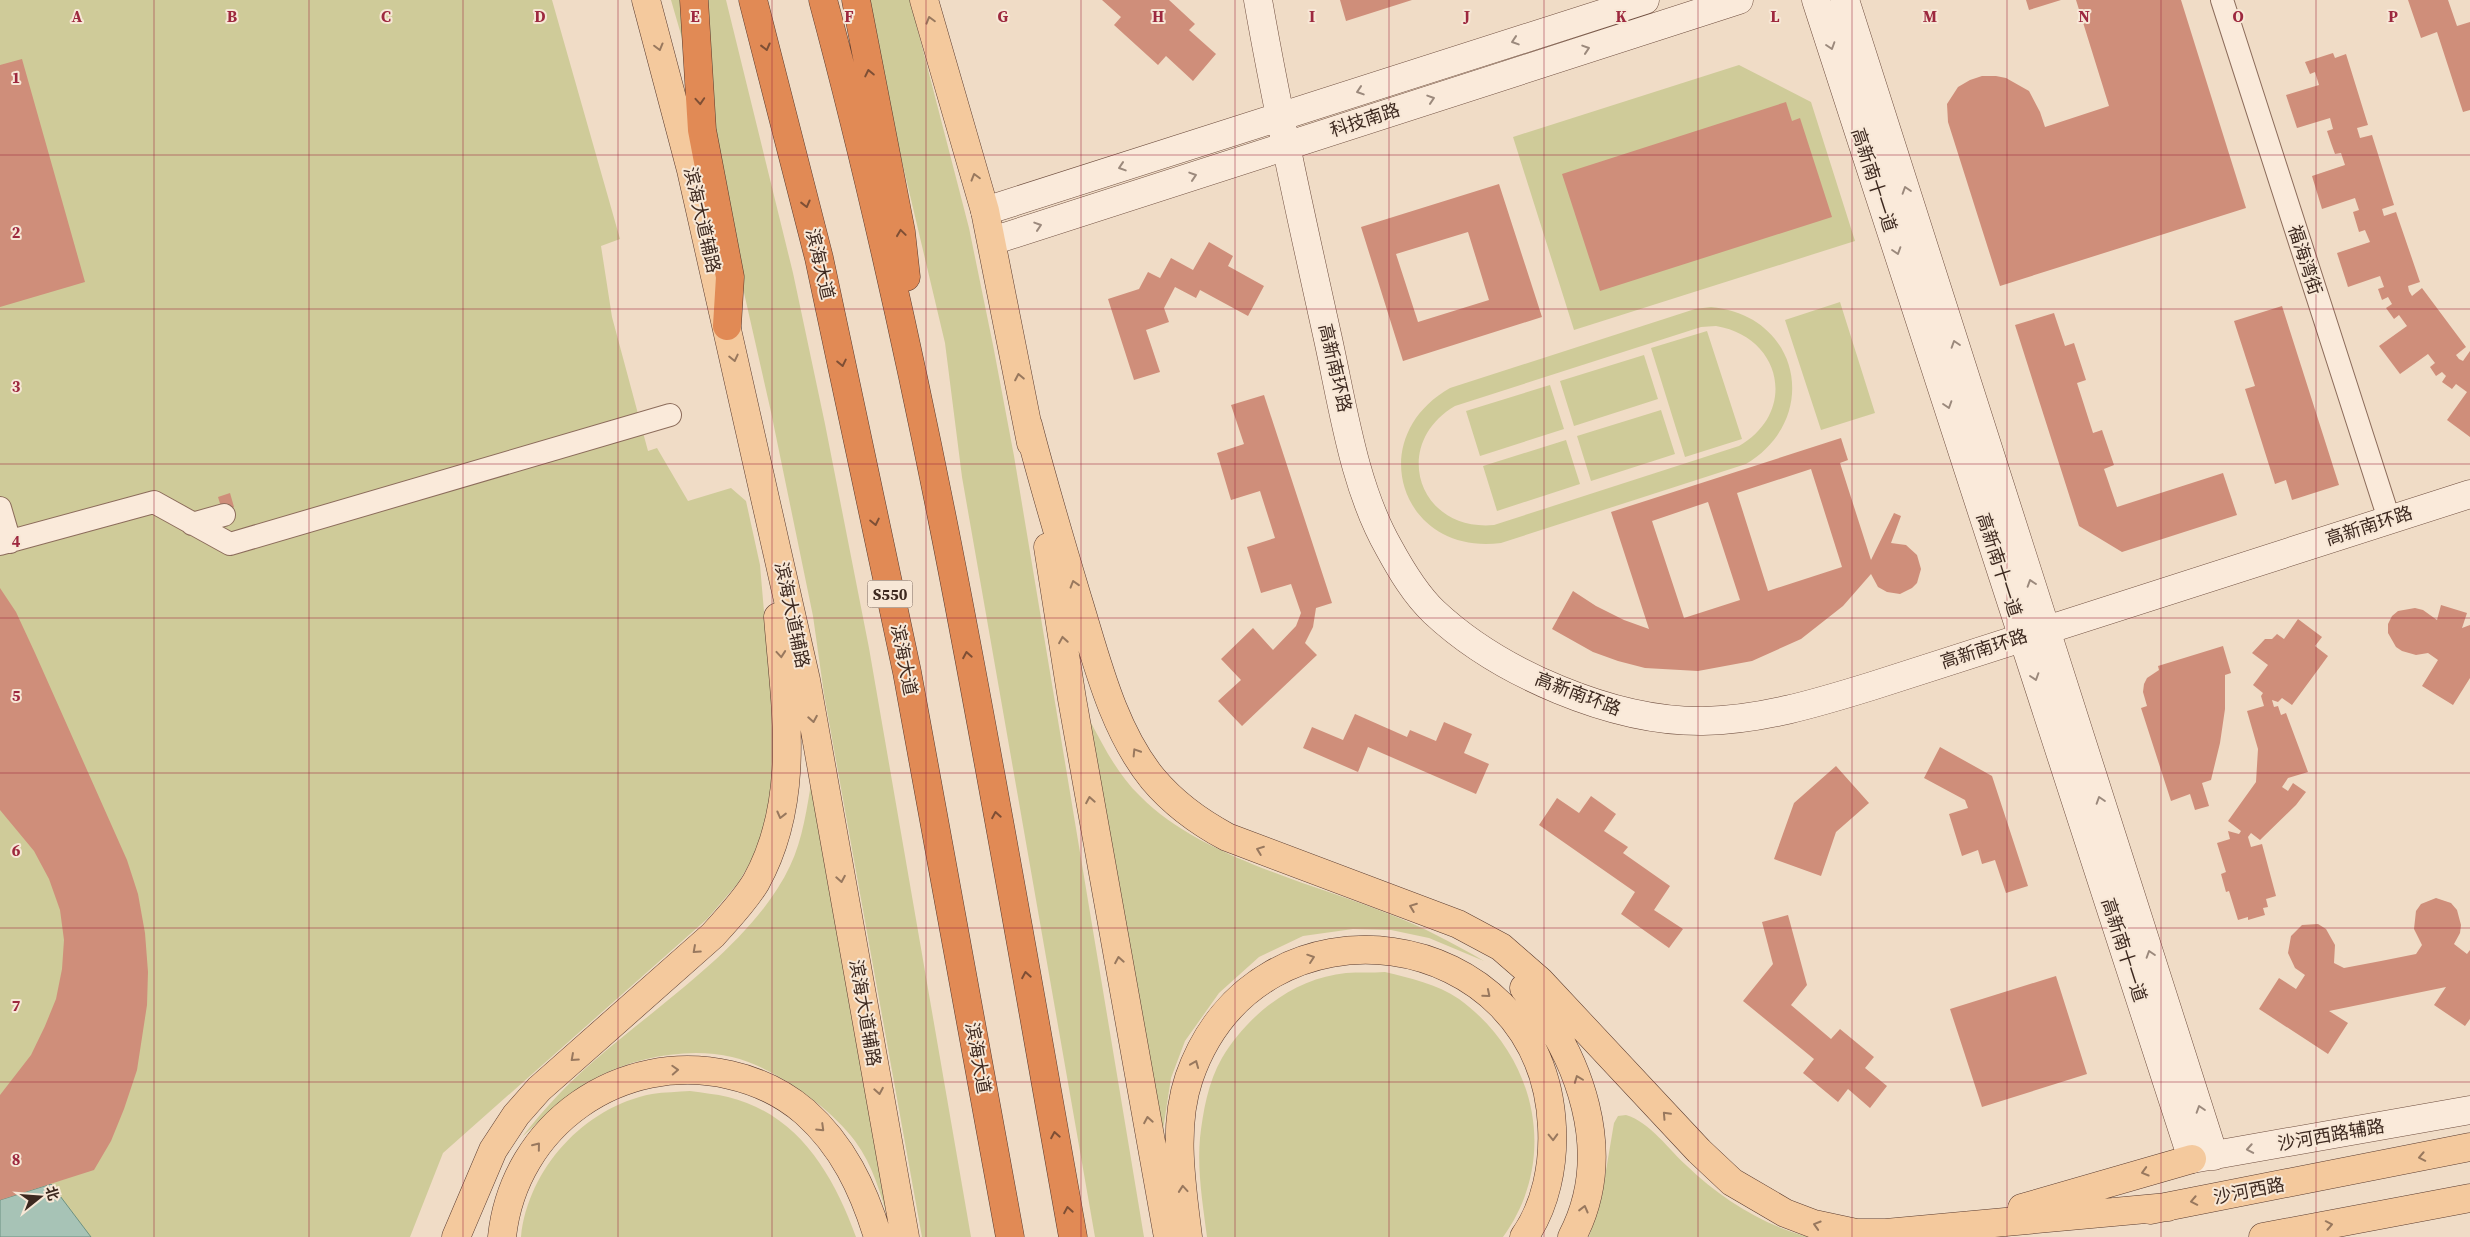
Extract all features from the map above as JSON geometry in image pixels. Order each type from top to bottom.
[{"type":"highway","points":[[694,0],[702,130],[730,277],[727,326]]},
{"type":"highway","name":"滨海大道","points":[[753,0],[819,258],[903,653],[1010,1237]]},
{"type":"highway","points":[[823,0],[859,140],[916,386],[961,617],[1073,1237]]},
{"type":"highway","points":[[856,0],[901,232],[916,386]]},
{"type":"main road","name":"滨海大道辅路","points":[[646,0],[691,170],[764,483],[806,680],[905,1237]]},
{"type":"main road","points":[[924,0],[992,241],[1028,425],[1072,700],[1168,1237]]},
{"type":"main road","points":[[1028,425],[1103,680],[1133,749],[1153,778],[1198,821],[1227,837],[1458,924],[1501,947],[1520,962],[1556,1012],[1732,1182],[1785,1213],[1834,1230],[1856,1233],[1918,1231],[2168,1207]]},
{"type":"main road","points":[[456,1237],[493,1150],[516,1115],[539,1089],[713,935],[736,910],[755,882],[768,856],[781,817],[786,787],[788,751],[774,573],[764,483]]},
{"type":"main road","points":[[1188,1237],[1182,1173],[1182,1110],[1189,1080],[1200,1051],[1214,1027],[1244,995],[1263,980],[1292,964],[1321,954],[1348,949],[1385,949],[1417,956],[1447,967],[1474,983],[1499,1004],[1519,1028],[1535,1056],[1546,1085],[1552,1113],[1553,1146],[1549,1176],[1540,1207],[1524,1237]]},
{"type":"main road","points":[[1556,1012],[1567,1052],[1583,1092],[1592,1136],[1591,1179],[1581,1220],[1572,1237]]},
{"type":"main road","points":[[502,1237],[504,1219],[513,1188],[528,1157],[555,1124],[579,1104],[610,1086],[638,1076],[673,1070],[710,1071],[746,1079],[777,1092],[803,1110],[828,1134],[848,1161],[864,1196],[878,1237]]},
{"type":"main road","name":"沙河西路","points":[[2028,1237],[2470,1147]]},
{"type":"main road","points":[[1918,1231],[2039,1204],[2203,1157]]},
{"type":"main road","points":[[470,1237],[478,1188]]},
{"type":"main road","points":[[2264,1237],[2470,1198]]},
{"type":"street","name":"高新南环路","points":[[1258,0],[1279,117],[1344,411],[1372,511],[1387,546],[1416,592],[1433,611],[1463,636],[1519,670],[1570,694],[1610,709],[1660,719],[1703,721],[1743,718],[1787,710],[1830,699],[2470,494]]},
{"type":"street","name":"科技南路","points":[[985,211],[1645,0]]},
{"type":"street","name":"科技南路","points":[[992,241],[1739,0]]},
{"type":"street","name":"高新南十一道","points":[[1816,0],[2034,633],[2203,1157]]},
{"type":"street","name":"高新南十一道","points":[[1845,0],[2034,633]]},
{"type":"street","name":"福海湾街","points":[[2222,0],[2389,519]]},
{"type":"street","points":[[0,508],[5,543],[154,502],[230,544],[670,415]]},
{"type":"street","points":[[192,524],[224,516]]},
{"type":"street","name":"沙河西路辅路","points":[[2203,1157],[2470,1110]]},
{"type":"shaded area","points":[[0,0],[552,0],[620,239],[601,246],[612,317],[648,451],[657,448],[688,501],[731,488],[746,501],[760,565],[778,775],[757,851],[738,883],[707,919],[443,1153],[410,1237],[0,1237]]},
{"type":"shaded area","points":[[671,0],[681,0],[684,45]]},
{"type":"shaded area","points":[[702,0],[726,0],[793,273],[869,648],[971,1237],[922,1237],[824,694],[813,616],[771,412],[716,169]]},
{"type":"shaded area","points":[[868,0],[910,0],[969,228],[1014,456],[1144,1237],[1095,1237],[962,477],[945,343],[890,111]]},
{"type":"shaded area","points":[[1739,65],[1811,102],[1855,241],[1574,330],[1513,137]]},
{"type":"shaded area","points":[[1840,302],[1875,413],[1821,430],[1785,320]]},
{"type":"shaded area","points":[[1711,307],[1741,314],[1765,328],[1781,348],[1790,371],[1792,396],[1785,421],[1770,444],[1746,464],[1501,543],[1466,542],[1438,531],[1418,513],[1405,489],[1401,462],[1407,435],[1423,410],[1450,388],[1695,309]],"holes":[[[1716,326],[1738,333],[1756,345],[1768,360],[1774,377],[1775,396],[1770,414],[1758,432],[1739,446],[1494,525],[1468,523],[1447,515],[1431,500],[1422,482],[1419,462],[1423,442],[1435,422],[1455,406],[1701,327]]]},
{"type":"shaded area","points":[[1707,331],[1742,439],[1685,457],[1651,348]]},
{"type":"shaded area","points":[[1644,355],[1658,399],[1574,426],[1560,381]]},
{"type":"shaded area","points":[[1550,385],[1564,429],[1480,456],[1466,411]]},
{"type":"shaded area","points":[[1661,410],[1675,454],[1591,481],[1577,436]]},
{"type":"shaded area","points":[[1566,440],[1580,484],[1497,511],[1483,466]]},
{"type":"shaded area","points":[[1090,721],[1112,760],[1132,788],[1165,817],[1193,836],[1258,866],[1402,919],[1484,961],[1429,938],[1391,930],[1353,929],[1303,936],[1259,957],[1219,993],[1185,1041],[1171,1078],[1162,1136]]},
{"type":"shaded area","points":[[812,778],[889,1221],[867,1160],[844,1128],[816,1102],[783,1079],[748,1062],[732,1057],[699,1053],[681,1054],[647,1059],[614,1069],[578,1089],[558,1104],[522,1137],[575,1078],[703,971],[753,921],[774,894],[790,866],[804,823]]},
{"type":"shaded area","points":[[1385,972],[1433,985],[1459,999],[1485,1022],[1506,1049],[1522,1078],[1531,1109],[1534,1142],[1531,1174],[1521,1206],[1503,1237],[1207,1237],[1202,1200],[1199,1150],[1207,1097],[1213,1077],[1222,1058],[1245,1027],[1259,1013],[1291,990],[1327,976],[1346,973]]},
{"type":"shaded area","points":[[690,1091],[728,1097],[753,1105],[774,1117],[793,1132],[810,1150],[824,1170],[847,1214],[856,1237],[521,1237],[526,1212],[535,1188],[548,1165],[564,1145],[583,1127],[604,1112],[627,1101],[652,1094]]},
{"type":"shaded area","points":[[1626,1115],[1651,1130],[1680,1160],[1728,1200],[1776,1226],[1809,1237],[1589,1237],[1601,1200],[1614,1123],[1618,1116]]},
{"type":"shaded area","points":[[51,1184],[91,1237],[0,1237],[0,1200]]},
{"type":"building","points":[[1102,0],[1169,0],[1195,24],[1189,30],[1216,54],[1193,81],[1166,56],[1158,65],[1114,25],[1121,17]]},
{"type":"building","points":[[1340,0],[1412,0],[1346,21]]},
{"type":"building","points":[[2026,0],[2061,0],[2029,10]]},
{"type":"building","points":[[2076,0],[2181,0],[2246,208],[2000,286],[1948,122],[1947,104],[1958,87],[1970,80],[1982,76],[1996,76],[2006,78],[2029,91],[2040,112],[2045,127],[2109,106]]},
{"type":"building","points":[[2408,0],[2448,0],[2457,26],[2470,22],[2470,110],[2463,112],[2437,32],[2421,38]]},
{"type":"building","points":[[2333,53],[2335,58],[2346,54],[2368,125],[2357,128],[2360,138],[2372,135],[2394,205],[2382,209],[2384,216],[2396,212],[2420,282],[2408,286],[2409,291],[2412,296],[2422,288],[2466,347],[2456,355],[2459,359],[2463,361],[2470,351],[2470,437],[2447,420],[2467,392],[2456,384],[2452,389],[2442,382],[2446,376],[2442,372],[2436,376],[2430,367],[2435,363],[2428,354],[2400,374],[2379,346],[2407,326],[2399,315],[2394,319],[2386,308],[2392,304],[2388,297],[2382,300],[2378,289],[2384,287],[2380,276],[2348,287],[2337,253],[2370,242],[2365,230],[2359,232],[2353,212],[2359,210],[2355,198],[2322,209],[2312,176],[2345,165],[2341,153],[2335,154],[2327,131],[2333,129],[2330,118],[2297,128],[2286,95],[2319,85],[2315,72],[2310,74],[2305,62]]},
{"type":"building","points":[[22,59],[85,282],[0,307],[0,65]]},
{"type":"building","points":[[1786,102],[1792,121],[1800,118],[1832,217],[1600,291],[1562,174]]},
{"type":"building","points":[[1499,184],[1542,317],[1403,361],[1361,227]],"holes":[[[1468,232],[1489,300],[1418,322],[1396,254]]]},
{"type":"building","points":[[1209,242],[1233,256],[1228,266],[1264,286],[1248,316],[1200,290],[1196,298],[1175,287],[1164,308],[1169,322],[1146,330],[1160,372],[1134,380],[1108,299],[1139,289],[1148,272],[1160,278],[1171,258],[1193,270]]},
{"type":"building","points":[[2282,306],[2339,485],[2292,500],[2286,480],[2275,484],[2245,389],[2255,386],[2234,321]]},
{"type":"building","points":[[2054,313],[2065,346],[2074,343],[2086,380],[2077,383],[2093,433],[2102,430],[2114,465],[2104,469],[2117,507],[2223,473],[2237,515],[2122,552],[2079,526],[2015,325]]},
{"type":"building","points":[[1264,395],[1332,603],[1316,608],[1313,627],[1305,643],[1317,655],[1242,726],[1218,701],[1241,680],[1221,659],[1253,628],[1273,650],[1296,626],[1301,613],[1291,584],[1261,593],[1247,547],[1275,538],[1260,491],[1231,500],[1217,453],[1244,444],[1231,405]]},
{"type":"building","points":[[1841,438],[1848,460],[1840,463],[1871,560],[1894,513],[1901,516],[1891,543],[1906,545],[1917,555],[1921,569],[1917,583],[1900,594],[1887,592],[1878,587],[1871,574],[1843,606],[1801,639],[1752,661],[1698,671],[1645,668],[1593,652],[1552,629],[1573,591],[1596,606],[1624,620],[1649,629],[1611,512]],"holes":[[[1811,469],[1842,567],[1768,591],[1737,493]],[[1708,502],[1740,600],[1684,618],[1652,521]]]},
{"type":"building","points":[[230,493],[234,507],[222,510],[218,497]]},
{"type":"building","points":[[0,588],[16,612],[127,860],[138,894],[145,933],[148,972],[147,1005],[137,1070],[111,1141],[94,1170],[0,1200],[0,1095],[31,1055],[45,1026],[56,999],[62,969],[64,940],[60,910],[49,879],[34,851],[0,810]]},
{"type":"building","points":[[2441,605],[2467,613],[2462,628],[2470,625],[2470,678],[2453,705],[2422,686],[2438,660],[2428,653],[2416,655],[2402,651],[2396,647],[2388,633],[2388,624],[2392,616],[2398,611],[2415,608],[2423,610],[2437,620]]},
{"type":"building","points":[[2298,619],[2322,637],[2315,646],[2328,656],[2292,705],[2282,698],[2278,702],[2272,700],[2274,707],[2278,706],[2281,715],[2286,713],[2308,772],[2288,778],[2282,787],[2288,791],[2293,783],[2306,792],[2296,805],[2260,840],[2251,833],[2248,837],[2251,847],[2262,844],[2276,896],[2266,899],[2268,907],[2263,908],[2265,915],[2248,920],[2248,917],[2238,920],[2229,891],[2226,892],[2221,874],[2226,872],[2217,843],[2230,839],[2228,831],[2239,834],[2241,831],[2228,821],[2256,782],[2258,749],[2247,711],[2264,706],[2261,696],[2263,693],[2253,685],[2268,665],[2252,653],[2265,639],[2272,639],[2277,634],[2284,639]]},
{"type":"building","points":[[2223,646],[2231,673],[2225,675],[2225,709],[2220,743],[2211,780],[2202,783],[2209,806],[2195,810],[2190,794],[2171,801],[2141,708],[2147,706],[2143,692],[2144,684],[2147,678],[2159,670],[2158,666]]},
{"type":"building","points":[[1355,714],[1407,737],[1410,730],[1436,741],[1444,722],[1472,734],[1464,753],[1489,764],[1476,794],[1368,747],[1358,772],[1303,748],[1312,727],[1343,740]]},
{"type":"building","points":[[1940,747],[1992,776],[2028,886],[2006,893],[1995,860],[1982,864],[1978,850],[1962,856],[1949,814],[1968,808],[1965,800],[1924,778]]},
{"type":"building","points":[[1836,766],[1869,803],[1836,832],[1821,876],[1774,859],[1794,803]]},
{"type":"building","points":[[1591,796],[1616,814],[1604,831],[1628,847],[1623,853],[1670,886],[1654,910],[1683,929],[1669,948],[1621,914],[1635,892],[1539,825],[1557,798],[1579,813]]},
{"type":"building","points":[[2436,898],[2451,903],[2457,910],[2461,925],[2460,933],[2454,944],[2467,954],[2470,950],[2470,1019],[2465,1026],[2434,1005],[2446,987],[2329,1011],[2348,1023],[2328,1054],[2259,1009],[2279,978],[2296,989],[2305,975],[2295,968],[2288,953],[2291,936],[2302,925],[2318,924],[2326,929],[2335,945],[2334,963],[2344,968],[2416,954],[2422,945],[2414,929],[2416,911],[2421,904]]},
{"type":"building","points":[[1788,915],[1807,985],[1791,1005],[1831,1039],[1840,1029],[1874,1057],[1865,1068],[1887,1086],[1870,1108],[1848,1089],[1838,1102],[1803,1073],[1814,1059],[1743,1001],[1773,964],[1762,922]]},
{"type":"building","points":[[2056,976],[2087,1074],[1982,1107],[1950,1009]]}]
